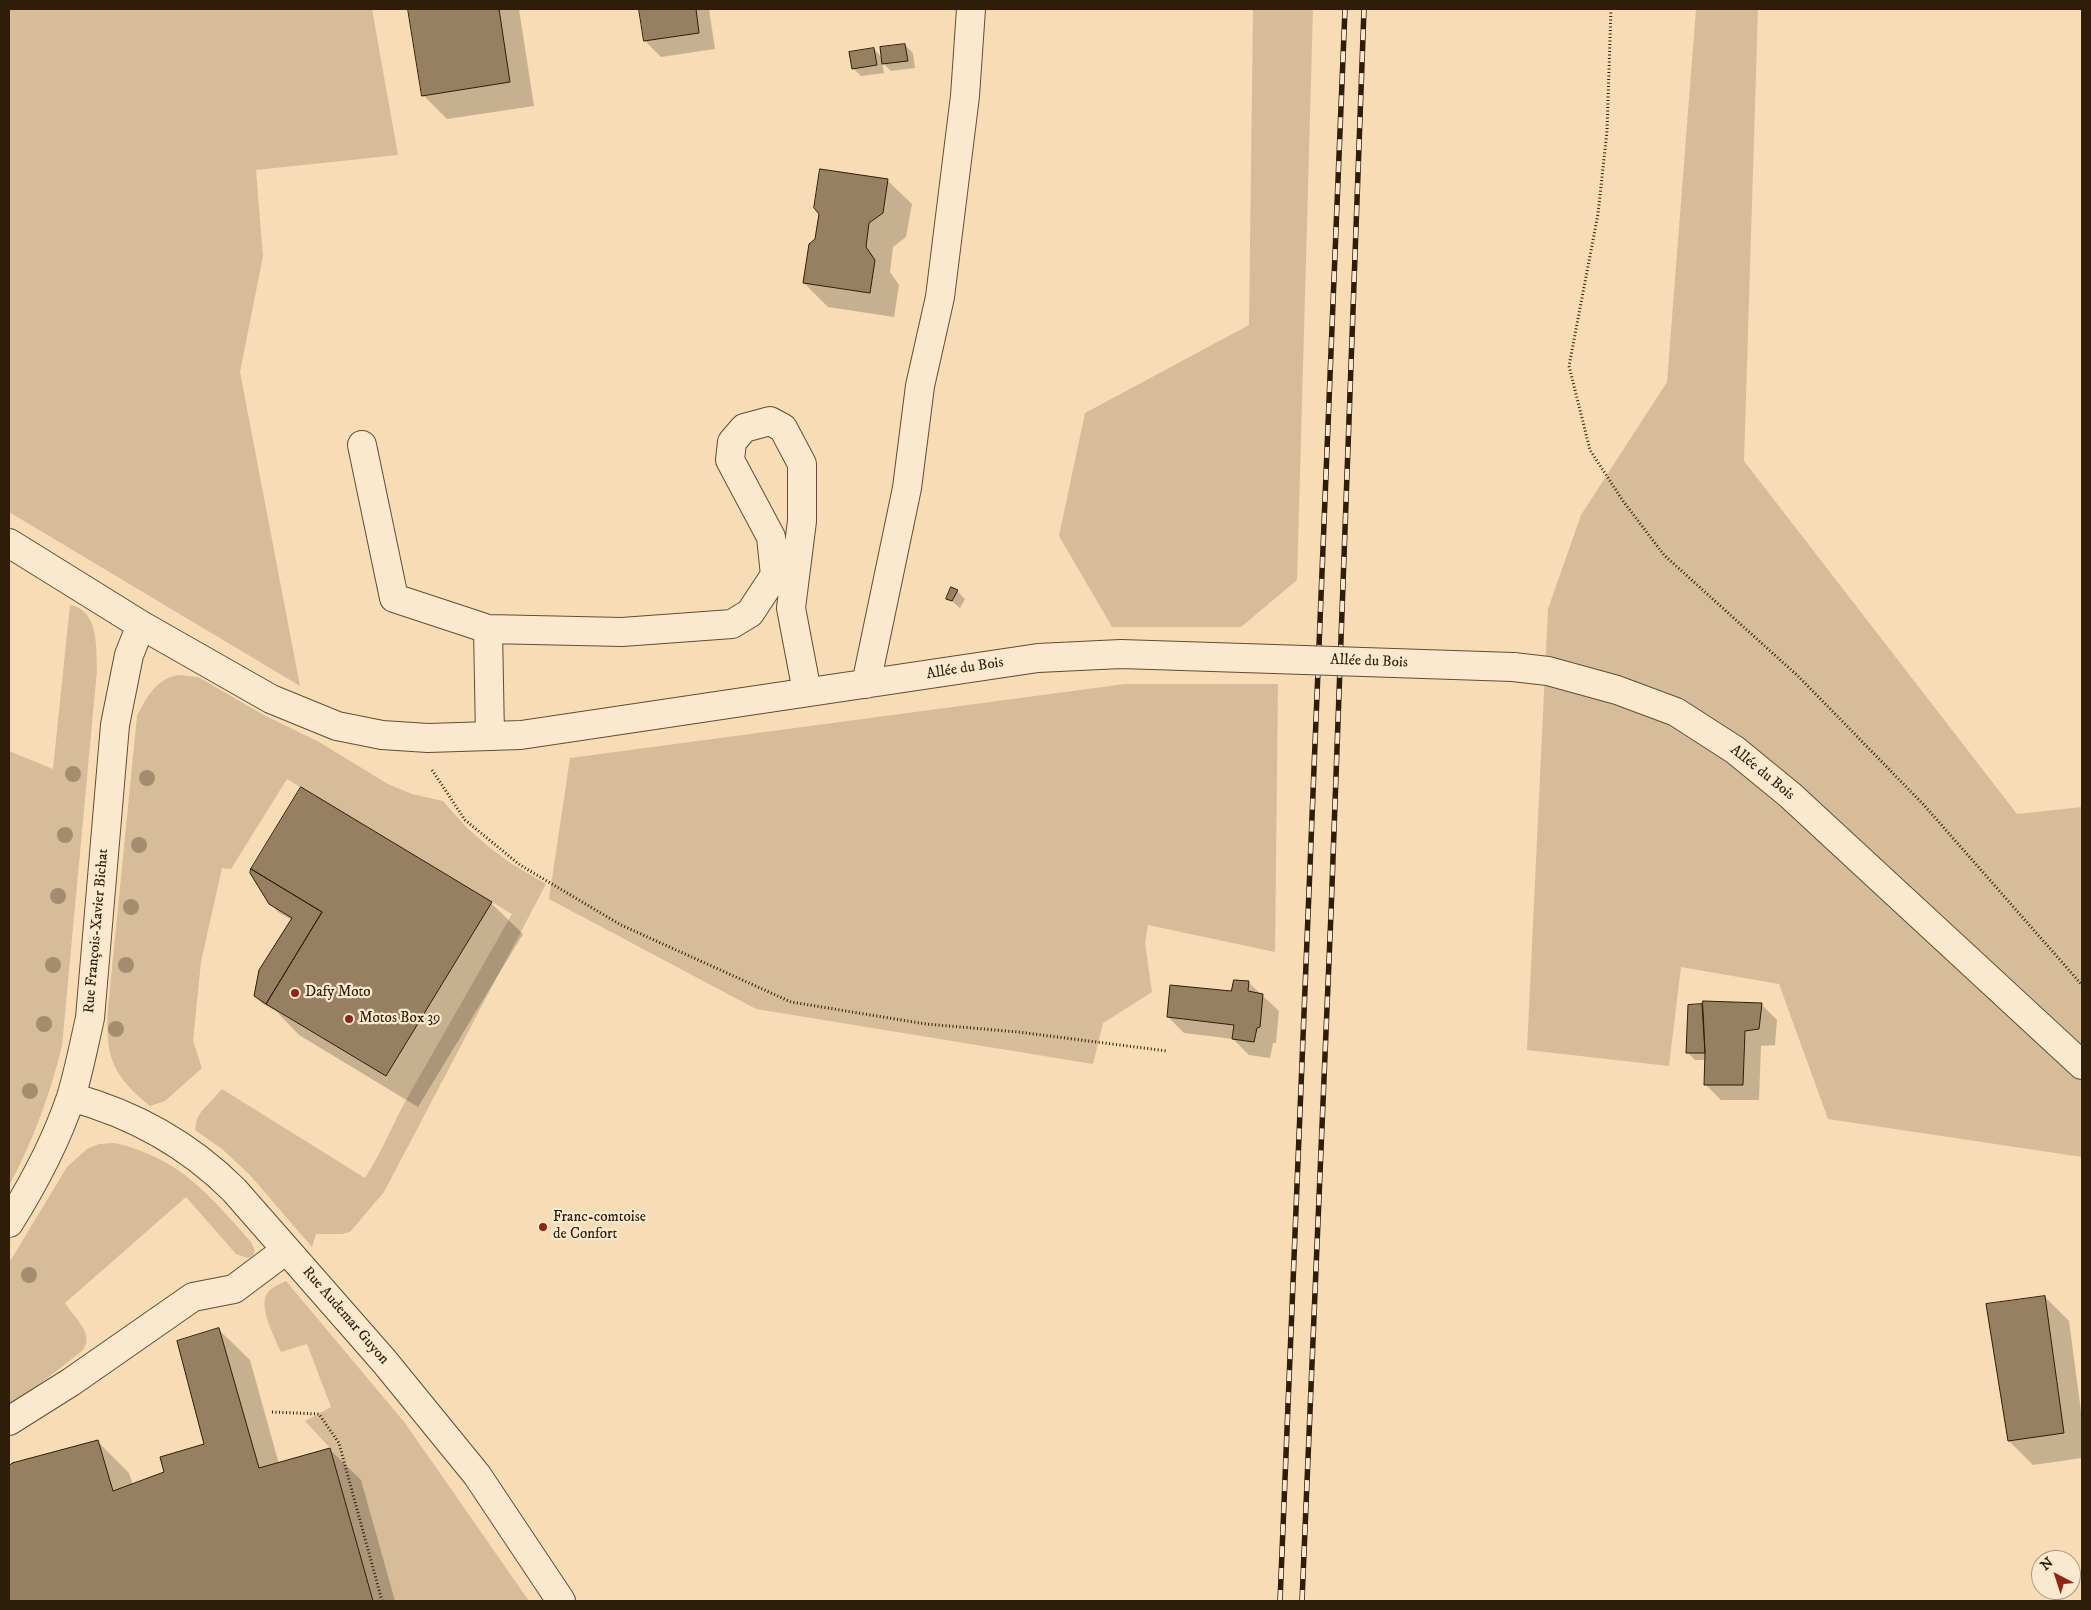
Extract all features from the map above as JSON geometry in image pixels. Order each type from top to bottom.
[{"type":"street","points":[[866,684],[907,488],[920,386],[940,297],[965,96],[971,9]]},
{"type":"street","points":[[362,445],[394,598],[488,629],[622,632],[732,624],[750,613],[776,575],[771,537],[730,460],[732,442],[744,428],[770,421],[783,428],[802,464],[802,521],[791,608],[807,692]]},
{"type":"street","name":"Allée du Bois","points":[[9,543],[141,625],[271,699],[337,726],[382,734],[428,738],[521,734],[1038,658],[1121,654],[1512,667],[1548,671],[1578,678],[1676,712],[1736,750],[1796,801],[2082,1065]]},
{"type":"street","name":"Rue François-Xavier Bichat","points":[[9,1224],[33,1185],[54,1142],[71,1097],[90,1018],[115,725],[129,655],[141,625]]},
{"type":"street","points":[[488,629],[490,736]]},
{"type":"street","name":"Rue Audemar Guyon","points":[[71,1097],[95,1103],[140,1123],[177,1142],[213,1169],[384,1361],[477,1476],[561,1601]]},
{"type":"street","points":[[9,1421],[71,1382],[193,1297],[234,1289],[286,1250]]},
{"type":"path","points":[[1610,9],[1607,131],[1598,214],[1569,366],[1590,450],[1623,501],[1664,555],[1799,677],[1923,804],[2082,985]]},
{"type":"path","points":[[428,738],[433,773],[465,820],[520,865],[621,925],[790,1002],[926,1024],[1018,1032],[1167,1050]]},
{"type":"path","points":[[272,1412],[319,1414],[338,1443],[382,1601]]},
{"type":"shaded area","points":[[9,9],[372,9],[398,155],[256,170],[263,256],[240,372],[300,686],[9,512]]},
{"type":"shaded area","points":[[1253,9],[1313,9],[1297,580],[1241,627],[1112,627],[1059,536],[1085,413],[1249,325]]},
{"type":"shaded area","points":[[1696,9],[1758,9],[1744,461],[2017,814],[2082,807],[2082,1157],[1828,1119],[1779,984],[1681,967],[1669,1066],[1527,1050],[1548,609],[1581,515],[1667,382]]},
{"type":"shaded area","points":[[70,605],[79,608],[91,622],[96,641],[97,670],[62,1046],[40,1118],[9,1186],[9,751],[53,769]]},
{"type":"shaded area","points":[[178,675],[198,677],[262,714],[319,742],[388,784],[412,794],[443,801],[466,827],[490,848],[512,864],[546,884],[384,1192],[350,1232],[342,1234],[316,1234],[312,1247],[249,1174],[222,1149],[195,1130],[197,1119],[201,1112],[222,1089],[365,1178],[406,1100],[512,914],[287,779],[231,869],[222,868],[201,962],[193,1041],[202,1068],[165,1101],[150,1106],[127,1084],[114,1064],[108,1040],[108,1008],[137,716],[148,696],[158,685],[170,677]]},
{"type":"shaded area","points":[[1125,684],[1278,684],[1275,952],[1148,925],[1145,943],[1152,992],[1103,1023],[1093,1064],[756,1009],[549,899],[570,758]]},
{"type":"shaded area","points":[[115,1143],[158,1158],[192,1180],[251,1242],[255,1251],[253,1256],[248,1258],[236,1254],[186,1197],[65,1303],[85,1332],[87,1338],[83,1350],[22,1398],[9,1404],[9,1263],[67,1167],[87,1149],[99,1144]]},
{"type":"shaded area","points":[[286,1281],[405,1423],[529,1601],[373,1601],[330,1448],[305,1421],[331,1407],[307,1344],[281,1352],[266,1313],[265,1298],[268,1292]]},
{"type":"building","points":[[408,9],[499,9],[510,82],[422,96]]},
{"type":"building","points":[[639,9],[696,9],[699,33],[644,41]]},
{"type":"building","points":[[905,44],[908,61],[882,64],[880,47]]},
{"type":"building","points":[[874,48],[877,65],[852,69],[849,52]]},
{"type":"building","points":[[820,169],[888,179],[883,213],[869,223],[866,247],[875,260],[870,293],[803,283],[809,244],[815,239],[819,214],[814,208]]},
{"type":"building","points":[[951,587],[958,590],[952,601],[946,599]]},
{"type":"building","points":[[301,787],[492,902],[386,1076],[266,1004],[322,912],[251,869]]},
{"type":"building","points":[[251,869],[322,912],[266,1004],[254,996],[259,970],[292,918],[269,904],[250,873]]},
{"type":"building","points":[[1234,980],[1249,981],[1248,991],[1263,994],[1260,1027],[1257,1028],[1254,1042],[1232,1039],[1234,1025],[1167,1017],[1170,985],[1231,991]]},
{"type":"building","points":[[1703,1001],[1762,1003],[1759,1029],[1745,1031],[1743,1085],[1704,1085]]},
{"type":"building","points":[[1702,1004],[1705,1053],[1686,1053],[1688,1005]]},
{"type":"building","points":[[2045,1296],[2064,1433],[2008,1441],[1986,1304]]},
{"type":"building","points":[[219,1328],[259,1468],[330,1448],[373,1601],[9,1601],[9,1466],[12,1463],[98,1440],[113,1491],[164,1472],[160,1457],[204,1444],[177,1341]]},
{"type":"railway","points":[[1280,1601],[1345,9]]},
{"type":"railway","points":[[1302,1601],[1331,913],[1364,9]]},
{"type":"place","name":"Dafy Moto","points":[[295,993]]},
{"type":"place","name":"Motos Box 39","points":[[349,1019]]},
{"type":"place","name":"Franc-comtoise de Confort","points":[[543,1227]]}]
